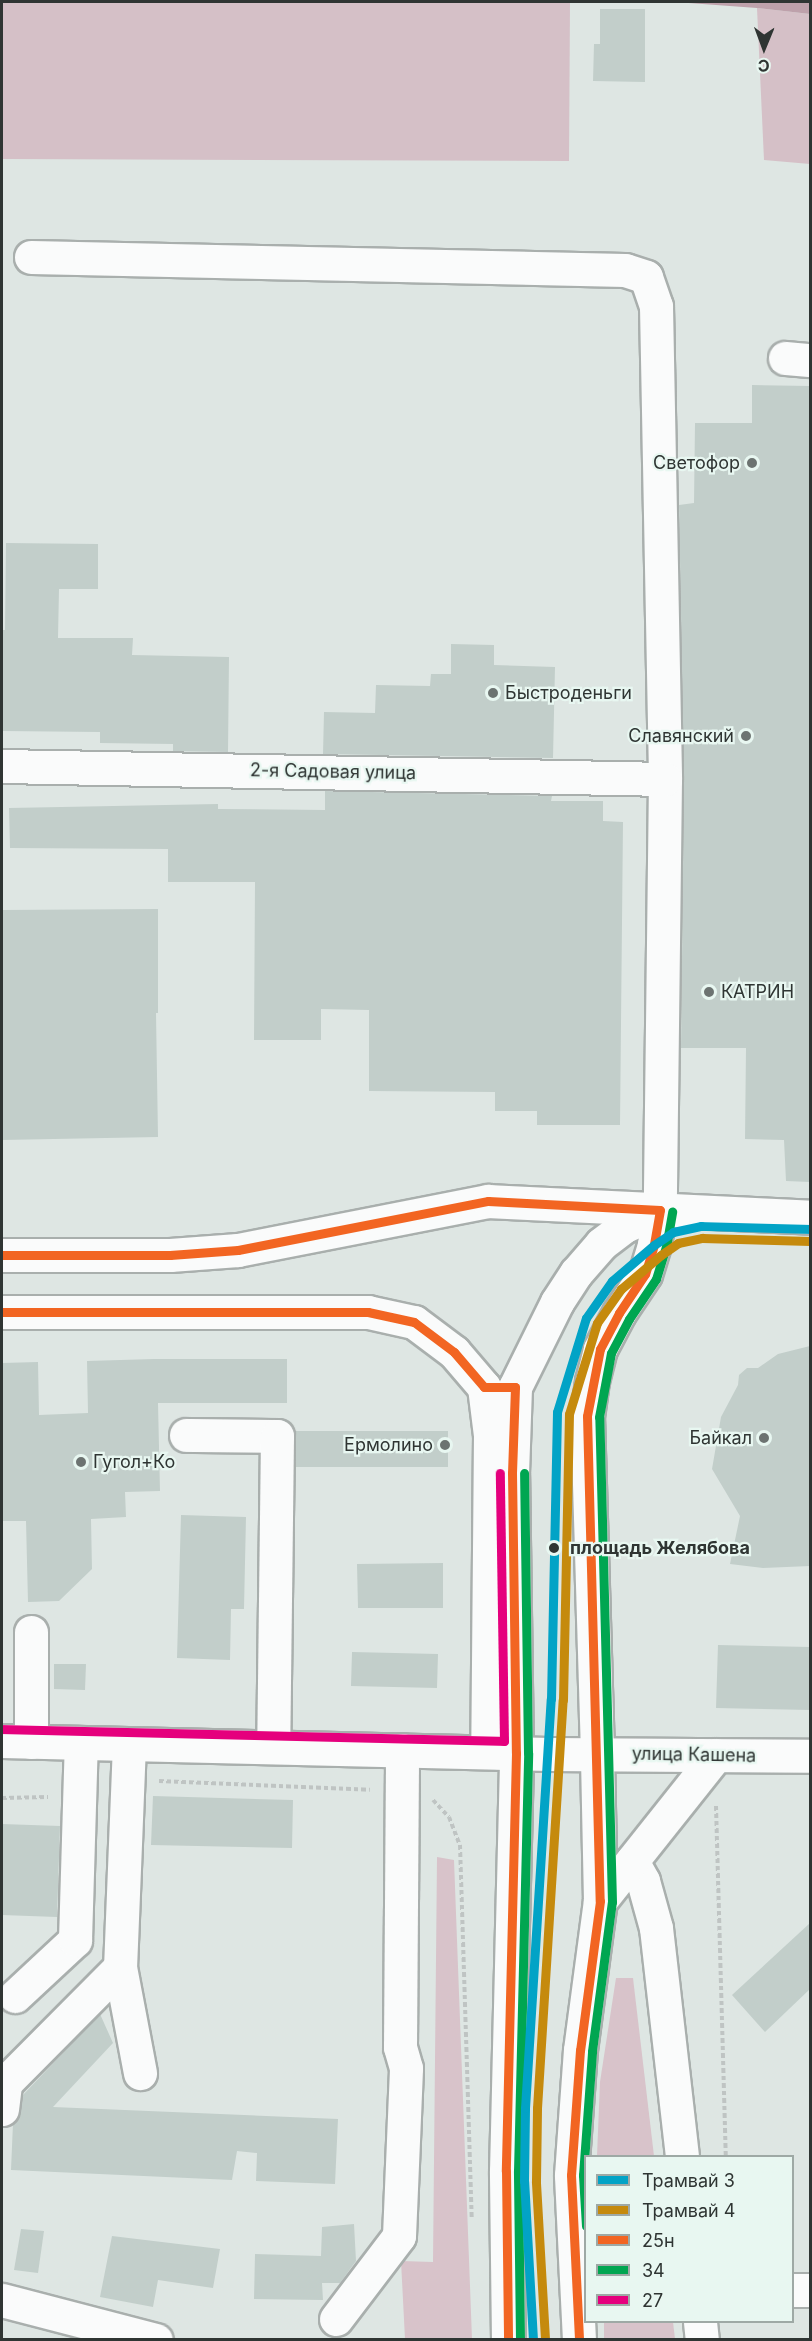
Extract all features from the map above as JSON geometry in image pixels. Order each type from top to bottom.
[{"type":"street","points":[[31,257],[624,270],[646,277],[656,306],[665,778],[660,1210],[654,1245],[645,1274],[619,1313],[600,1349],[587,1416],[600,1901],[580,2050],[571,2175],[579,2340]]},
{"type":"street","name":"2-я Садовая улица","points":[[2,765],[665,778]]},
{"type":"street","points":[[2,1255],[170,1256],[238,1250],[488,1201],[810,1217]]},
{"type":"street","points":[[508,2340],[502,1752],[490,1435],[500,1387],[576,1273],[601,1244],[625,1226],[660,1210]]},
{"type":"street","points":[[2,1312],[368,1312],[414,1322],[500,1387],[512,1473],[502,1752]]},
{"type":"street","points":[[186,1435],[277,1436],[273,1747]]},
{"type":"street","points":[[16,1742],[31,1632]]},
{"type":"street","name":"улица Кашена","points":[[16,1742],[810,1756]]},
{"type":"street","points":[[15,1996],[75,1940],[81,1743]]},
{"type":"street","points":[[129,1744],[120,1967],[140,2073]]},
{"type":"street","points":[[336,2319],[399,2236],[405,2068],[400,2047],[402,1750]]},
{"type":"street","points":[[600,1901],[716,1755]]},
{"type":"street","points":[[632,1861],[643,1881],[656,1928],[682,2155]]},
{"type":"street","points":[[2,2109],[5,2083],[120,1967]]},
{"type":"street","points":[[794,2290],[810,2290]]},
{"type":"street","points":[[2,2300],[156,2340]]},
{"type":"street","points":[[700,2323],[702,2340]]},
{"type":"path","points":[[127,1780],[401,1791],[433,1800],[449,1817],[460,1845],[473,2225]]},
{"type":"path","points":[[2,1798],[38,1799],[80,1790]]},
{"type":"path","points":[[716,1805],[726,2155]]},
{"type":"shaded area","points":[[2,2],[570,2],[569,161],[2,159]]},
{"type":"shaded area","points":[[675,2],[810,2],[810,14],[757,8]]},
{"type":"shaded area","points":[[757,8],[810,14],[810,164],[764,160]]},
{"type":"shaded area","points":[[437,1857],[454,1860],[472,2339],[405,2339],[401,2261],[433,2262]]},
{"type":"shaded area","points":[[616,1978],[633,1978],[654,2155],[597,2155],[600,2082]]},
{"type":"shaded area","points":[[604,2323],[673,2323],[675,2339],[604,2339]]},
{"type":"building","points":[[600,9],[645,9],[645,82],[593,81],[594,44],[600,44]]},
{"type":"building","points":[[752,385],[810,386],[810,1182],[786,1181],[784,1140],[745,1139],[746,1048],[681,1048],[684,779],[679,505],[694,503],[695,423],[752,423]]},
{"type":"building","points":[[6,543],[98,544],[98,589],[59,589],[58,638],[133,638],[132,655],[229,657],[228,752],[173,751],[173,744],[100,743],[100,732],[2,731],[2,630],[5,630]]},
{"type":"building","points":[[451,644],[494,645],[494,665],[555,667],[553,758],[323,754],[324,712],[375,713],[376,685],[430,686],[431,674],[451,674]]},
{"type":"building","points":[[325,791],[552,796],[551,801],[603,801],[603,821],[623,822],[620,1125],[537,1125],[537,1111],[495,1111],[495,1092],[369,1091],[369,1010],[321,1009],[321,1040],[254,1040],[255,882],[168,882],[168,849],[10,848],[9,808],[218,804],[218,809],[325,810]]},
{"type":"building","points":[[158,909],[158,1013],[156,1013],[158,1137],[2,1140],[2,910]]},
{"type":"building","name":"Байкал","points":[[810,1346],[810,1566],[763,1568],[730,1564],[740,1516],[712,1469],[721,1417],[738,1385],[739,1375],[747,1368],[758,1368],[778,1354]]},
{"type":"building","name":"Гугол+Ко","points":[[287,1359],[287,1403],[158,1403],[160,1491],[125,1492],[126,1517],[91,1519],[92,1569],[59,1601],[28,1602],[26,1521],[2,1521],[2,1363],[38,1362],[39,1415],[88,1413],[87,1361]]},
{"type":"building","points":[[294,1431],[448,1431],[448,1467],[295,1467]]},
{"type":"building","points":[[181,1515],[246,1517],[244,1609],[231,1609],[230,1660],[177,1658]]},
{"type":"building","points":[[443,1563],[443,1608],[358,1608],[357,1564]]},
{"type":"building","points":[[718,1645],[810,1647],[810,1710],[716,1708]]},
{"type":"building","points":[[352,1652],[438,1654],[437,1688],[351,1686]]},
{"type":"building","points":[[54,1664],[86,1664],[85,1690],[54,1689]]},
{"type":"building","points":[[153,1796],[293,1800],[292,1848],[151,1845]]},
{"type":"building","points":[[2,1824],[60,1826],[57,1917],[2,1915]]},
{"type":"building","points":[[810,1923],[810,1989],[765,2032],[732,1995]]},
{"type":"building","points":[[100,2014],[113,2043],[53,2107],[338,2119],[335,2184],[256,2181],[257,2153],[237,2151],[232,2180],[11,2170],[13,2123],[20,2112],[22,2096]]},
{"type":"building","points":[[354,2224],[356,2261],[340,2283],[322,2283],[323,2300],[254,2299],[255,2254],[321,2256],[322,2227]]},
{"type":"building","points":[[21,2229],[44,2231],[38,2273],[14,2270]]},
{"type":"building","points":[[112,2236],[220,2249],[213,2288],[158,2280],[153,2307],[100,2297]]},
{"type":"tram line","name":"3","points":[[533,2340],[524,2181],[525,2108],[551,1699],[557,1412],[586,1318],[612,1281],[654,1245],[673,1232],[701,1226],[810,1229]]},
{"type":"tram line","name":"4","points":[[545,2339],[536,2181],[537,2108],[563,1700],[569,1414],[597,1323],[621,1289],[661,1255],[678,1243],[702,1238],[810,1241]]},
{"type":"transit line","name":"25н","points":[[2,1255],[170,1255],[238,1250],[488,1201],[660,1210],[654,1245],[645,1274],[619,1313],[600,1349],[587,1416],[600,1901],[580,2050],[571,2175],[579,2340]]},
{"type":"transit line","name":"34","points":[[584,2155],[592,2051],[612,1902],[599,1417],[611,1353],[629,1319],[656,1279],[666,1247],[672,1212]]},
{"type":"transit line","name":"25н","points":[[2,1312],[368,1312],[414,1322],[454,1352],[484,1387],[515,1387],[512,1473],[516,1753],[506,2171],[508,2340]]},
{"type":"transit line","name":"27","points":[[2,1729],[504,1741],[500,1473]]},
{"type":"transit line","name":"34","points":[[520,2340],[518,2171],[528,1753],[524,1473]]},
{"type":"transit line","name":"34","points":[[584,2161],[584,2192]]},
{"type":"place","name":"Светофор","points":[[752,463]]},
{"type":"place","name":"Быстроденьги","points":[[493,693]]},
{"type":"place","name":"Славянский","points":[[746,736]]},
{"type":"place","name":"КАТРИН","points":[[709,992]]},
{"type":"place","name":"Байкал","points":[[764,1438]]},
{"type":"place","name":"Ермолино","points":[[445,1445]]},
{"type":"place","name":"Гугол+Ко","points":[[81,1462]]},
{"type":"place","name":"площадь Желябова","points":[[554,1548]]}]
